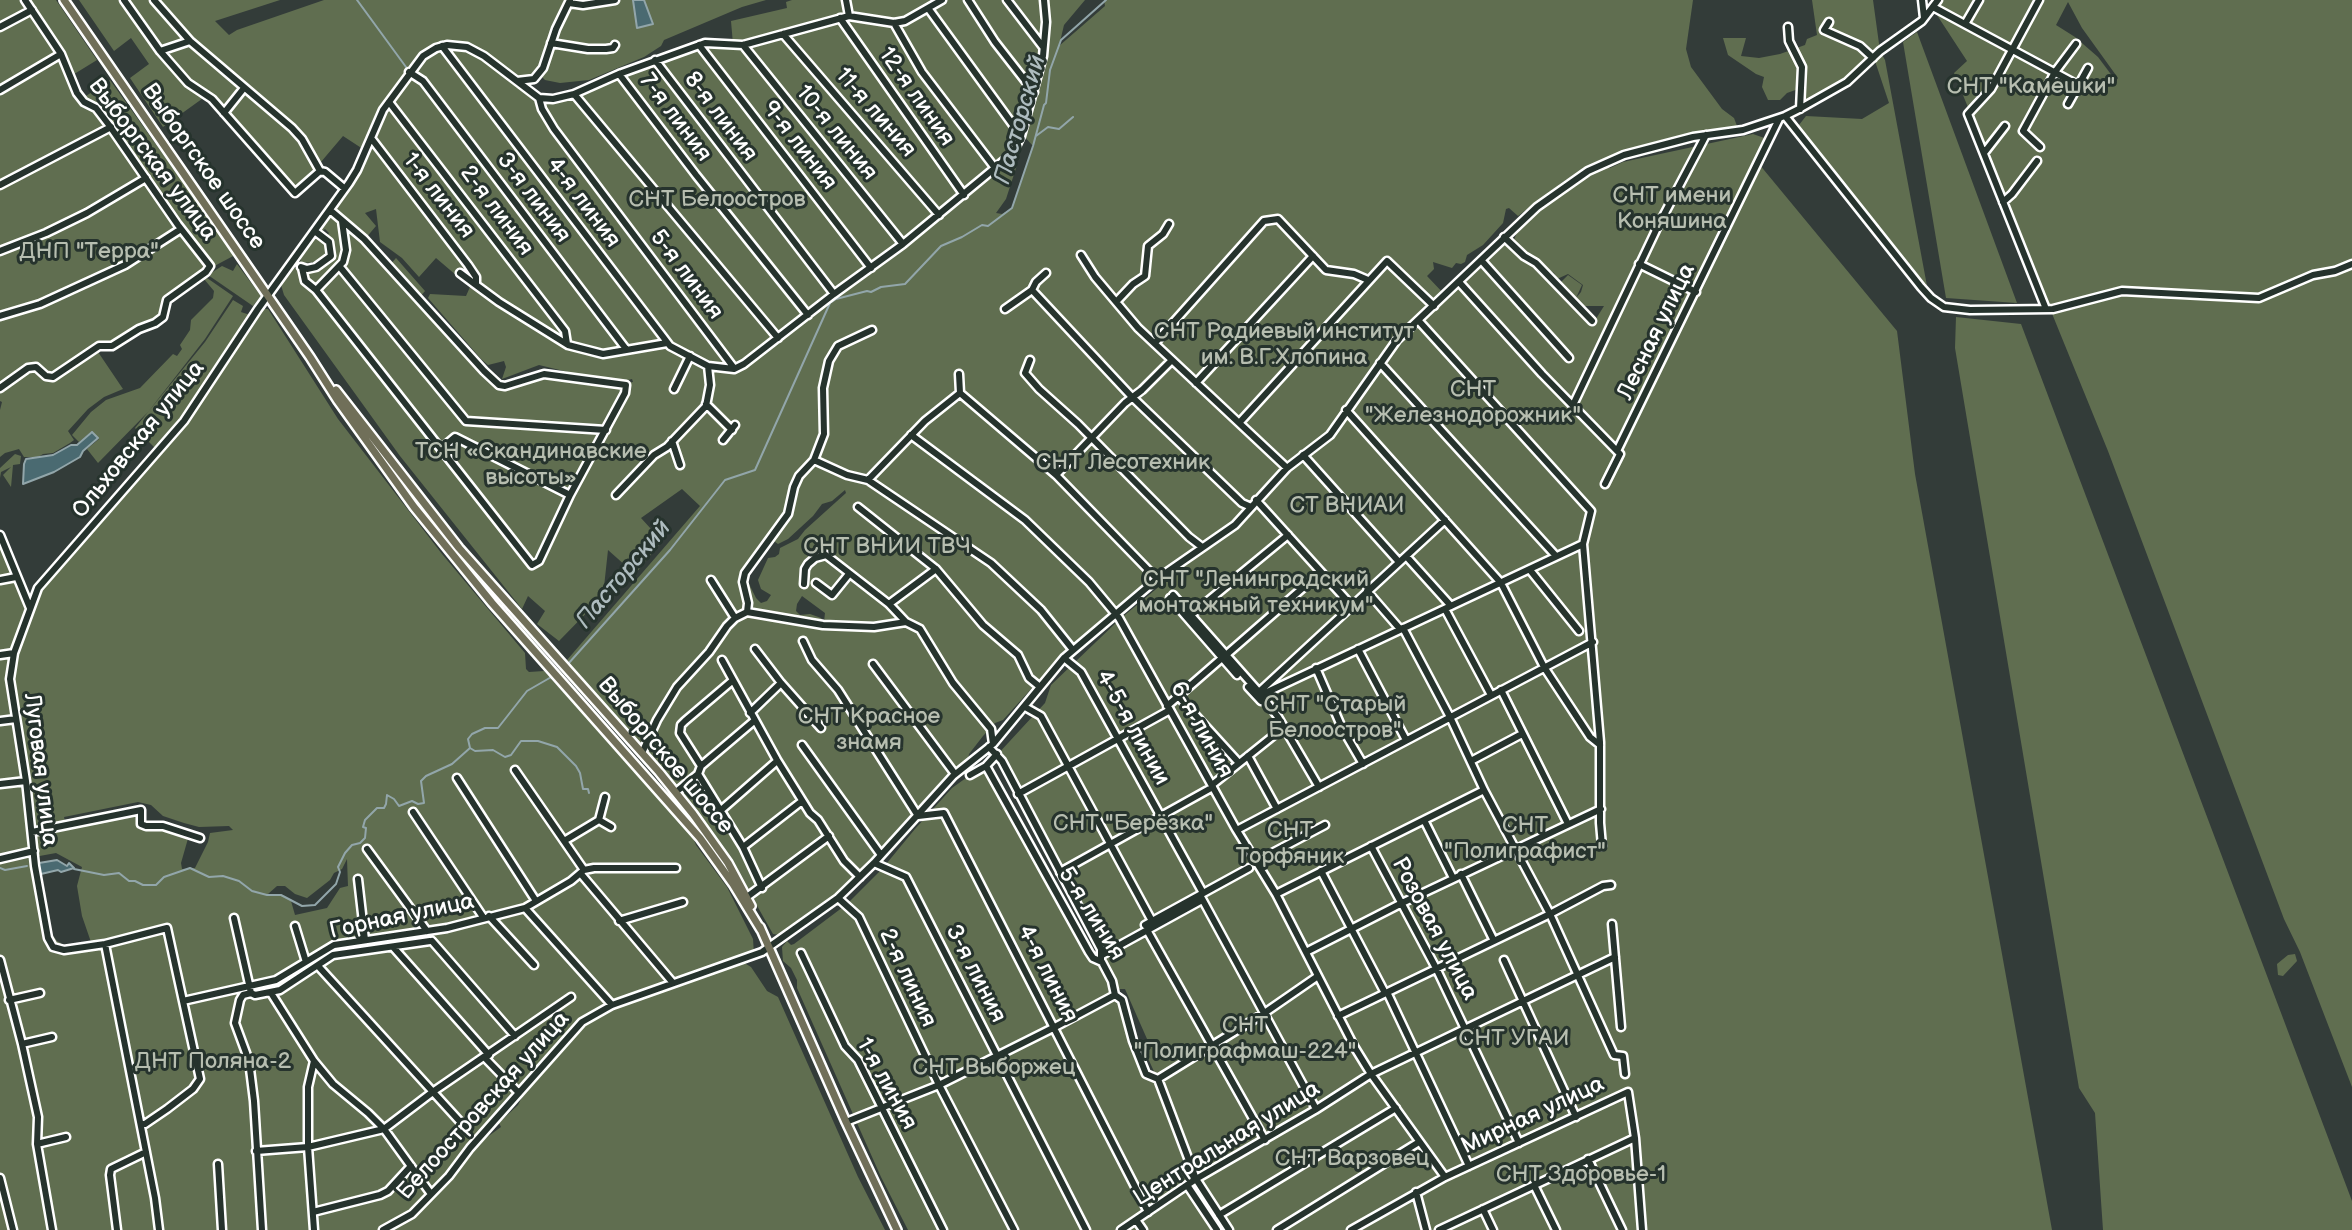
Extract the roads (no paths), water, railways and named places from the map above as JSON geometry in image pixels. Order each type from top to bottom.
[{"type":"main road","name":"Выборгское шоссе","points":[[64,0],[310,356],[459,548],[676,792],[717,847],[747,897],[846,1122]]},
{"type":"main road","name":"Выборгское шоссе","points":[[310,356],[358,431],[450,554],[701,838],[761,930]]},
{"type":"main road","points":[[846,1122],[897,1230]]},
{"type":"street","name":"Выборгская улица","points":[[0,388],[29,368],[36,367],[46,376],[52,377],[99,345],[112,346],[139,329],[155,323],[163,317],[167,300],[209,268],[111,127],[96,108],[84,102],[77,93],[61,54],[25,0]]},
{"type":"street","points":[[124,0],[160,51],[188,83],[212,100],[295,193],[320,171]]},
{"type":"street","points":[[154,0],[190,41],[292,128],[302,139],[320,171],[344,188]]},
{"type":"street","points":[[517,81],[536,78],[546,62],[551,43],[570,1],[581,5],[615,0]]},
{"type":"street","points":[[846,0],[849,16]]},
{"type":"street","points":[[442,47],[471,49],[538,98],[553,99],[574,94],[654,60],[699,45],[743,44],[849,16],[894,23],[905,21],[942,0]]},
{"type":"street","points":[[968,0],[995,42],[1034,92]]},
{"type":"street","points":[[1007,0],[1043,47]]},
{"type":"street","points":[[616,495],[654,455],[673,441],[706,404],[710,385],[708,366],[734,369],[903,244],[1013,153],[1021,136],[1043,56],[1046,22],[1044,0]]},
{"type":"street","points":[[1922,0],[1924,18]]},
{"type":"street","name":"Белоостровская улица","points":[[383,1230],[412,1214],[449,1176],[470,1148],[575,1028],[612,1005],[756,955],[838,898],[874,863],[955,774],[991,746],[1064,658],[1157,579],[1235,525],[1287,468],[1330,435],[1397,340],[1504,237],[1565,185],[1604,163],[1644,148],[1743,130],[1800,109],[1838,89],[1872,58],[1924,18],[1938,0]]},
{"type":"street","points":[[1965,24],[1979,0]]},
{"type":"street","points":[[2039,0],[1991,89],[1968,114],[2046,309]]},
{"type":"street","points":[[1933,7],[2078,85]]},
{"type":"street","points":[[928,8],[1021,136]]},
{"type":"street","points":[[0,27],[32,10]]},
{"type":"street","name":"12-я линия","points":[[840,18],[964,195]]},
{"type":"street","points":[[1829,22],[1824,30],[1860,46],[1872,58]]},
{"type":"street","points":[[894,23],[922,72],[995,168]]},
{"type":"street","points":[[1788,27],[1789,41],[1802,67],[1800,109]]},
{"type":"street","name":"11-я линия","points":[[783,34],[939,215]]},
{"type":"street","points":[[160,51],[190,41]]},
{"type":"street","points":[[551,43],[588,49],[613,48],[615,45]]},
{"type":"street","name":"10-я линия","points":[[743,44],[903,244]]},
{"type":"street","points":[[2039,147],[2023,131],[2054,72],[2076,44]]},
{"type":"street","name":"9-я линия","points":[[699,45],[871,268]]},
{"type":"street","name":"Ольховская улица","points":[[30,608],[38,588],[184,421],[267,296],[316,232],[357,170],[378,120],[389,102],[423,55],[442,47]]},
{"type":"street","name":"4-я линия","points":[[442,47],[667,343],[708,366]]},
{"type":"street","points":[[0,90],[61,54]]},
{"type":"street","name":"8-я линия","points":[[654,60],[834,294]]},
{"type":"street","points":[[2068,104],[2088,68]]},
{"type":"street","name":"3-я линия","points":[[410,72],[423,81],[625,349]]},
{"type":"street","name":"7-я линия","points":[[619,74],[808,315]]},
{"type":"street","points":[[224,113],[244,88]]},
{"type":"street","points":[[574,94],[778,338]]},
{"type":"street","name":"5-я линия","points":[[538,98],[541,109],[554,129],[734,369]]},
{"type":"street","name":"2-я линия","points":[[389,102],[565,331],[568,345]]},
{"type":"street","points":[[1782,117],[1937,304],[1944,307],[1970,310],[2046,309],[2122,291],[2259,298],[2313,275],[2335,271],[2352,264]]},
{"type":"street","name":"Лесная улица","points":[[1605,484],[1620,454],[1617,451],[1782,117]]},
{"type":"street","points":[[0,185],[111,127]]},
{"type":"street","points":[[1983,153],[2005,127]]},
{"type":"street","points":[[1573,405],[1639,264],[1706,135]]},
{"type":"street","name":"1-я линия","points":[[371,138],[476,277],[476,285]]},
{"type":"street","points":[[2003,202],[2037,161]]},
{"type":"street","points":[[0,251],[87,213],[146,178]]},
{"type":"street","points":[[294,261],[302,268],[305,281],[316,290],[442,447],[532,565],[539,561],[626,388],[623,383],[544,374],[505,386],[499,385],[364,239],[330,210]]},
{"type":"street","points":[[1154,343],[1264,221],[1278,219],[1326,270],[1354,274],[1368,280]]},
{"type":"street","points":[[316,290],[340,267],[346,250],[342,221]]},
{"type":"street","points":[[1116,302],[1145,276],[1147,246],[1163,234],[1170,224]]},
{"type":"street","points":[[0,316],[40,304],[125,265],[181,229]]},
{"type":"street","points":[[302,268],[321,265],[331,256],[329,242],[316,232]]},
{"type":"street","points":[[1504,237],[1524,256],[1536,262],[1592,321]]},
{"type":"street","points":[[1081,255],[1095,277],[1154,343],[1287,468]]},
{"type":"street","points":[[1196,383],[1313,256]]},
{"type":"street","points":[[1481,260],[1569,358]]},
{"type":"street","points":[[1240,422],[1386,262],[1390,262],[1434,306]]},
{"type":"street","points":[[1639,264],[1696,292]]},
{"type":"street","points":[[340,267],[466,421],[606,430]]},
{"type":"street","points":[[460,273],[506,307],[568,345],[603,354],[667,343]]},
{"type":"street","points":[[1004,309],[1032,290],[1046,273]]},
{"type":"street","points":[[1459,282],[1617,451]]},
{"type":"street","points":[[1032,290],[1133,397],[1242,503],[1251,507]]},
{"type":"street","points":[[1418,320],[1591,511],[1583,544],[1600,745],[1602,846]]},
{"type":"street","points":[[747,612],[748,603],[743,582],[745,573],[785,519],[793,503],[796,482],[814,460],[824,434],[823,388],[829,361],[838,346],[872,330]]},
{"type":"street","points":[[674,388],[690,356]]},
{"type":"street","points":[[1030,360],[1025,373],[1202,547]]},
{"type":"street","points":[[1055,475],[1125,403],[1172,360]]},
{"type":"street","points":[[1380,363],[1556,556]]},
{"type":"street","points":[[959,374],[960,393],[1055,475],[1157,579]]},
{"type":"street","points":[[868,480],[911,435],[960,393]]},
{"type":"street","points":[[706,404],[733,428],[723,440]]},
{"type":"street","points":[[1346,410],[1501,583],[1544,667],[1591,737],[1600,745]]},
{"type":"street","name":"6-я линия","points":[[911,435],[1025,520],[1089,582],[1116,614],[1256,863]]},
{"type":"street","points":[[442,447],[455,438],[570,495]]},
{"type":"street","points":[[673,441],[680,464]]},
{"type":"street","points":[[1303,455],[1399,562]]},
{"type":"street","points":[[814,460],[847,475],[868,480],[992,563],[1059,629],[1073,650]]},
{"type":"street","points":[[1256,500],[1351,605]]},
{"type":"street","points":[[858,507],[936,569],[983,625],[1018,655],[1029,678],[1040,687]]},
{"type":"street","points":[[1259,694],[1351,605],[1445,520]]},
{"type":"street","points":[[0,535],[30,608]]},
{"type":"street","points":[[1191,614],[1288,535]]},
{"type":"street","points":[[1259,694],[1583,544]]},
{"type":"street","points":[[804,584],[805,569],[811,561],[822,555],[828,556],[890,604],[901,620],[920,629],[953,683],[991,729],[991,746],[1002,761],[1101,955],[1249,868]]},
{"type":"street","points":[[1406,556],[1448,607],[1491,695]]},
{"type":"street","points":[[890,604],[936,569]]},
{"type":"street","points":[[1530,570],[1579,631]]},
{"type":"street","points":[[1018,794],[1169,708],[1178,696],[1321,572]]},
{"type":"street","points":[[816,583],[832,595],[849,574]]},
{"type":"street","points":[[0,580],[16,577]]},
{"type":"street","points":[[711,580],[734,618]]},
{"type":"street","points":[[1367,591],[1402,629],[1450,717],[1484,790],[1550,914],[1614,1055],[1623,1056],[1625,1074]]},
{"type":"street","points":[[1237,675],[1224,656],[1191,614],[1172,597],[1224,656],[1259,694],[1278,717],[1319,787]]},
{"type":"street","name":"Луговая улица","points":[[30,608],[14,653],[10,679],[48,938],[57,950],[105,944]]},
{"type":"street","points":[[642,753],[671,695],[734,618],[747,612],[823,625],[874,626],[901,620]]},
{"type":"street","points":[[803,641],[812,660],[838,690],[918,816],[942,812]]},
{"type":"street","points":[[1237,830],[1593,642]]},
{"type":"street","points":[[755,649],[821,728]]},
{"type":"street","points":[[1358,649],[1406,740]]},
{"type":"street","points":[[0,655],[14,653]]},
{"type":"street","name":"4-5-я линии","points":[[1064,658],[1081,672],[1202,896]]},
{"type":"street","points":[[722,660],[754,721],[802,801],[830,836],[844,861],[860,877]]},
{"type":"street","points":[[873,664],[955,774]]},
{"type":"street","points":[[1316,668],[1342,728],[1363,764]]},
{"type":"street","points":[[701,766],[685,742],[681,725],[732,681]]},
{"type":"street","points":[[750,713],[781,683]]},
{"type":"street","points":[[1248,687],[1259,694],[1269,709]]},
{"type":"street","points":[[1501,690],[1568,824]]},
{"type":"street","points":[[1178,696],[1239,763]]},
{"type":"street","points":[[1025,707],[1041,716],[1152,921]]},
{"type":"street","points":[[0,721],[16,719]]},
{"type":"street","points":[[676,792],[698,774],[701,766],[754,721]]},
{"type":"street","points":[[1060,872],[1212,786],[1283,728]]},
{"type":"street","points":[[1471,761],[1522,734]]},
{"type":"street","points":[[802,745],[881,855]]},
{"type":"street","points":[[970,775],[986,766],[996,754]]},
{"type":"street","points":[[1248,757],[1277,809]]},
{"type":"street","points":[[720,811],[778,761]]},
{"type":"street","name":"5-я линия","points":[[986,766],[1089,952],[1093,958],[1101,955],[1115,995],[1122,1000],[1133,1041],[1146,1073],[1157,1079]]},
{"type":"street","points":[[515,770],[582,872],[619,921],[673,983]]},
{"type":"street","points":[[698,774],[743,846],[762,888]]},
{"type":"street","points":[[457,778],[536,901]]},
{"type":"street","points":[[0,784],[26,781]]},
{"type":"street","points":[[1276,894],[1484,790]]},
{"type":"street","points":[[564,841],[599,820],[605,797]]},
{"type":"street","name":"4-я линия","points":[[932,800],[942,812],[1055,1027],[1148,1212]]},
{"type":"street","points":[[743,846],[802,801]]},
{"type":"street","points":[[1306,952],[1461,874],[1601,809]]},
{"type":"street","points":[[32,832],[141,810],[141,824],[163,826],[200,838]]},
{"type":"street","points":[[413,813],[486,917],[534,965]]},
{"type":"street","points":[[599,820],[611,827]]},
{"type":"street","points":[[1424,820],[1453,878]]},
{"type":"street","points":[[1325,825],[1256,863],[1276,894],[1371,1074],[1445,1177]]},
{"type":"street","points":[[747,897],[830,836]]},
{"type":"street","name":"Розовая улица","points":[[1371,846],[1466,1027],[1519,1143]]},
{"type":"street","points":[[367,849],[426,931]]},
{"type":"street","points":[[0,859],[34,851]]},
{"type":"street","name":"3-я линия","points":[[874,863],[906,877],[1086,1230]]},
{"type":"street","points":[[582,872],[594,868],[676,868]]},
{"type":"street","points":[[1321,871],[1416,1051],[1469,1166]]},
{"type":"street","name":"Горная улица","points":[[183,1001],[250,990],[276,980],[334,945],[426,931],[525,908],[582,872]]},
{"type":"street","points":[[1461,874],[1494,941]]},
{"type":"street","points":[[358,879],[365,940]]},
{"type":"street","points":[[1339,1016],[1603,886],[1611,885]]},
{"type":"street","points":[[1146,928],[1152,921],[1202,896]]},
{"type":"street","points":[[1202,896],[1263,1014],[1317,1109]]},
{"type":"street","name":"2-я линия","points":[[838,898],[859,917],[939,1085],[1014,1230]]},
{"type":"street","points":[[619,921],[683,902]]},
{"type":"street","points":[[525,908],[612,1005]]},
{"type":"street","points":[[234,918],[250,990]]},
{"type":"street","points":[[1612,924],[1621,1027]]},
{"type":"street","points":[[295,926],[306,962]]},
{"type":"street","points":[[141,1124],[167,1109],[200,1079],[167,928],[105,944],[159,1230]]},
{"type":"street","points":[[1146,928],[1265,1139]]},
{"type":"street","points":[[262,1230],[249,1061],[235,1023],[243,995],[250,990],[271,993],[319,967],[333,956],[431,941],[515,1036]]},
{"type":"street","points":[[393,947],[519,1093]]},
{"type":"street","name":"1-я линия","points":[[801,953],[845,1046],[858,1060],[943,1230]]},
{"type":"street","name":"Центральная улица","points":[[1121,1230],[1196,1179],[1317,1109],[1371,1074],[1615,957]]},
{"type":"street","points":[[0,960],[38,1117],[37,1144],[52,1230]]},
{"type":"street","points":[[1504,960],[1576,1117]]},
{"type":"street","points":[[319,967],[464,1126]]},
{"type":"street","points":[[1229,1230],[1196,1179],[1157,1079],[1263,1014],[1318,976]]},
{"type":"street","points":[[9,1000],[40,993]]},
{"type":"street","points":[[271,993],[314,1061],[333,1084],[384,1129],[431,1194]]},
{"type":"street","points":[[846,1122],[939,1085],[1115,995]]},
{"type":"street","points":[[256,1151],[308,1147],[384,1129],[434,1091],[571,997]]},
{"type":"street","points":[[22,1044],[52,1037]]},
{"type":"street","points":[[314,1061],[308,1087],[308,1147],[314,1230]]},
{"type":"street","name":"Мирная улица","points":[[1351,1230],[1445,1177],[1628,1092],[1634,1138]]},
{"type":"street","points":[[1219,1215],[1396,1108]]},
{"type":"street","points":[[37,1144],[66,1137]]},
{"type":"street","points":[[1439,1230],[1634,1138],[1642,1230]]},
{"type":"street","points":[[1277,1230],[1419,1142]]},
{"type":"street","points":[[117,1230],[111,1170],[146,1152]]},
{"type":"street","points":[[1588,1159],[1622,1230]]},
{"type":"street","points":[[218,1164],[222,1230]]},
{"type":"street","points":[[313,1212],[380,1195],[388,1191],[411,1166]]},
{"type":"street","points":[[0,1178],[13,1230]]},
{"type":"street","points":[[1187,1185],[1217,1230]]},
{"type":"street","points":[[1534,1185],[1556,1230]]},
{"type":"street","points":[[1416,1192],[1426,1230]]},
{"type":"street","points":[[1483,1209],[1493,1230]]},
{"type":"street","points":[[1136,1220],[1143,1230]]},
{"type":"street","points":[[1364,1222],[1370,1230]]},
{"type":"water","points":[[633,0],[644,0],[653,24],[637,28]]},
{"type":"water","points":[[92,432],[98,438],[80,457],[54,472],[23,484],[26,459],[53,455],[71,445],[77,445]]},
{"type":"water","points":[[57,860],[67,866],[69,863],[74,868],[61,872],[38,872],[39,863]]},
{"type":"waterway","points":[[357,0],[406,67]]},
{"type":"waterway","name":"Пасторский","points":[[568,664],[670,550],[725,480],[755,470],[830,303],[881,287],[905,284],[941,246],[982,225],[988,226],[1012,208],[1046,103],[1050,70],[1061,40],[1106,0]]},
{"type":"waterway","points":[[1036,136],[1048,127],[1059,129],[1073,117]]},
{"type":"waterway","name":"Пасторский","points":[[74,869],[104,875],[119,873],[129,881],[156,885],[164,877],[190,868],[209,877],[223,876],[239,881],[252,891],[281,895],[302,906],[315,905],[336,884],[340,872],[338,867],[345,853],[352,845],[365,838],[365,820],[377,808],[384,808],[387,795],[399,806],[412,801],[424,803],[421,781],[426,776],[452,764],[470,748],[468,739],[472,734],[485,728],[498,728],[527,691],[553,676]]},
{"type":"waterway","points":[[470,748],[475,751],[493,750],[505,757],[511,755],[521,741],[538,741],[557,747],[576,766],[583,789],[588,789],[589,793]]},
{"type":"waterway","name":"Пасторский","points":[[0,868],[5,870],[27,866]]},
{"type":"park label","name":"СНТ \"Камешки\"","points":[[2031,87]]},
{"type":"park label","name":"СНТ Белоостров","points":[[717,200]]},
{"type":"park label","name":"СНТ имени Коняшина","points":[[1672,209]]},
{"type":"park label","name":"ДНП \"Терра\"","points":[[89,252]]},
{"type":"park label","name":"СНТ Радиевый институт им. В.Г.Хлопина","points":[[1284,345]]},
{"type":"park label","name":"СНТ \"Железнодорожник\"","points":[[1473,403]]},
{"type":"park label","name":"СНТ Лесотехник","points":[[1123,463]]},
{"type":"park label","name":"ТСН «Скандинавские высоты»","points":[[531,465]]},
{"type":"park label","name":"СТ ВНИАИ","points":[[1347,506]]},
{"type":"park label","name":"СНТ ВНИИ ТВЧ","points":[[887,547]]},
{"type":"park label","name":"СНТ \"Ленинградский монтажный техникум\"","points":[[1256,593]]},
{"type":"park label","name":"СНТ \"Старый Белоостров\"","points":[[1335,718]]},
{"type":"park label","name":"СНТ Красное знамя","points":[[869,730]]},
{"type":"park label","name":"СНТ \"Берёзка\"","points":[[1133,824]]},
{"type":"park label","name":"СНТ \"Полиграфист\"","points":[[1525,839]]},
{"type":"park label","name":"СНТ Торфяник","points":[[1290,844]]},
{"type":"park label","name":"СНТ \"Полиграфмаш-224\"","points":[[1245,1039]]},
{"type":"park label","name":"СНТ УГАИ","points":[[1514,1039]]},
{"type":"park label","name":"ДНТ Поляна-2","points":[[213,1062]]},
{"type":"park label","name":"СНТ Выборжец","points":[[994,1068]]},
{"type":"park label","name":"СНТ Варзовец","points":[[1352,1159]]},
{"type":"park label","name":"СНТ Здоровье-1","points":[[1581,1175]]}]
